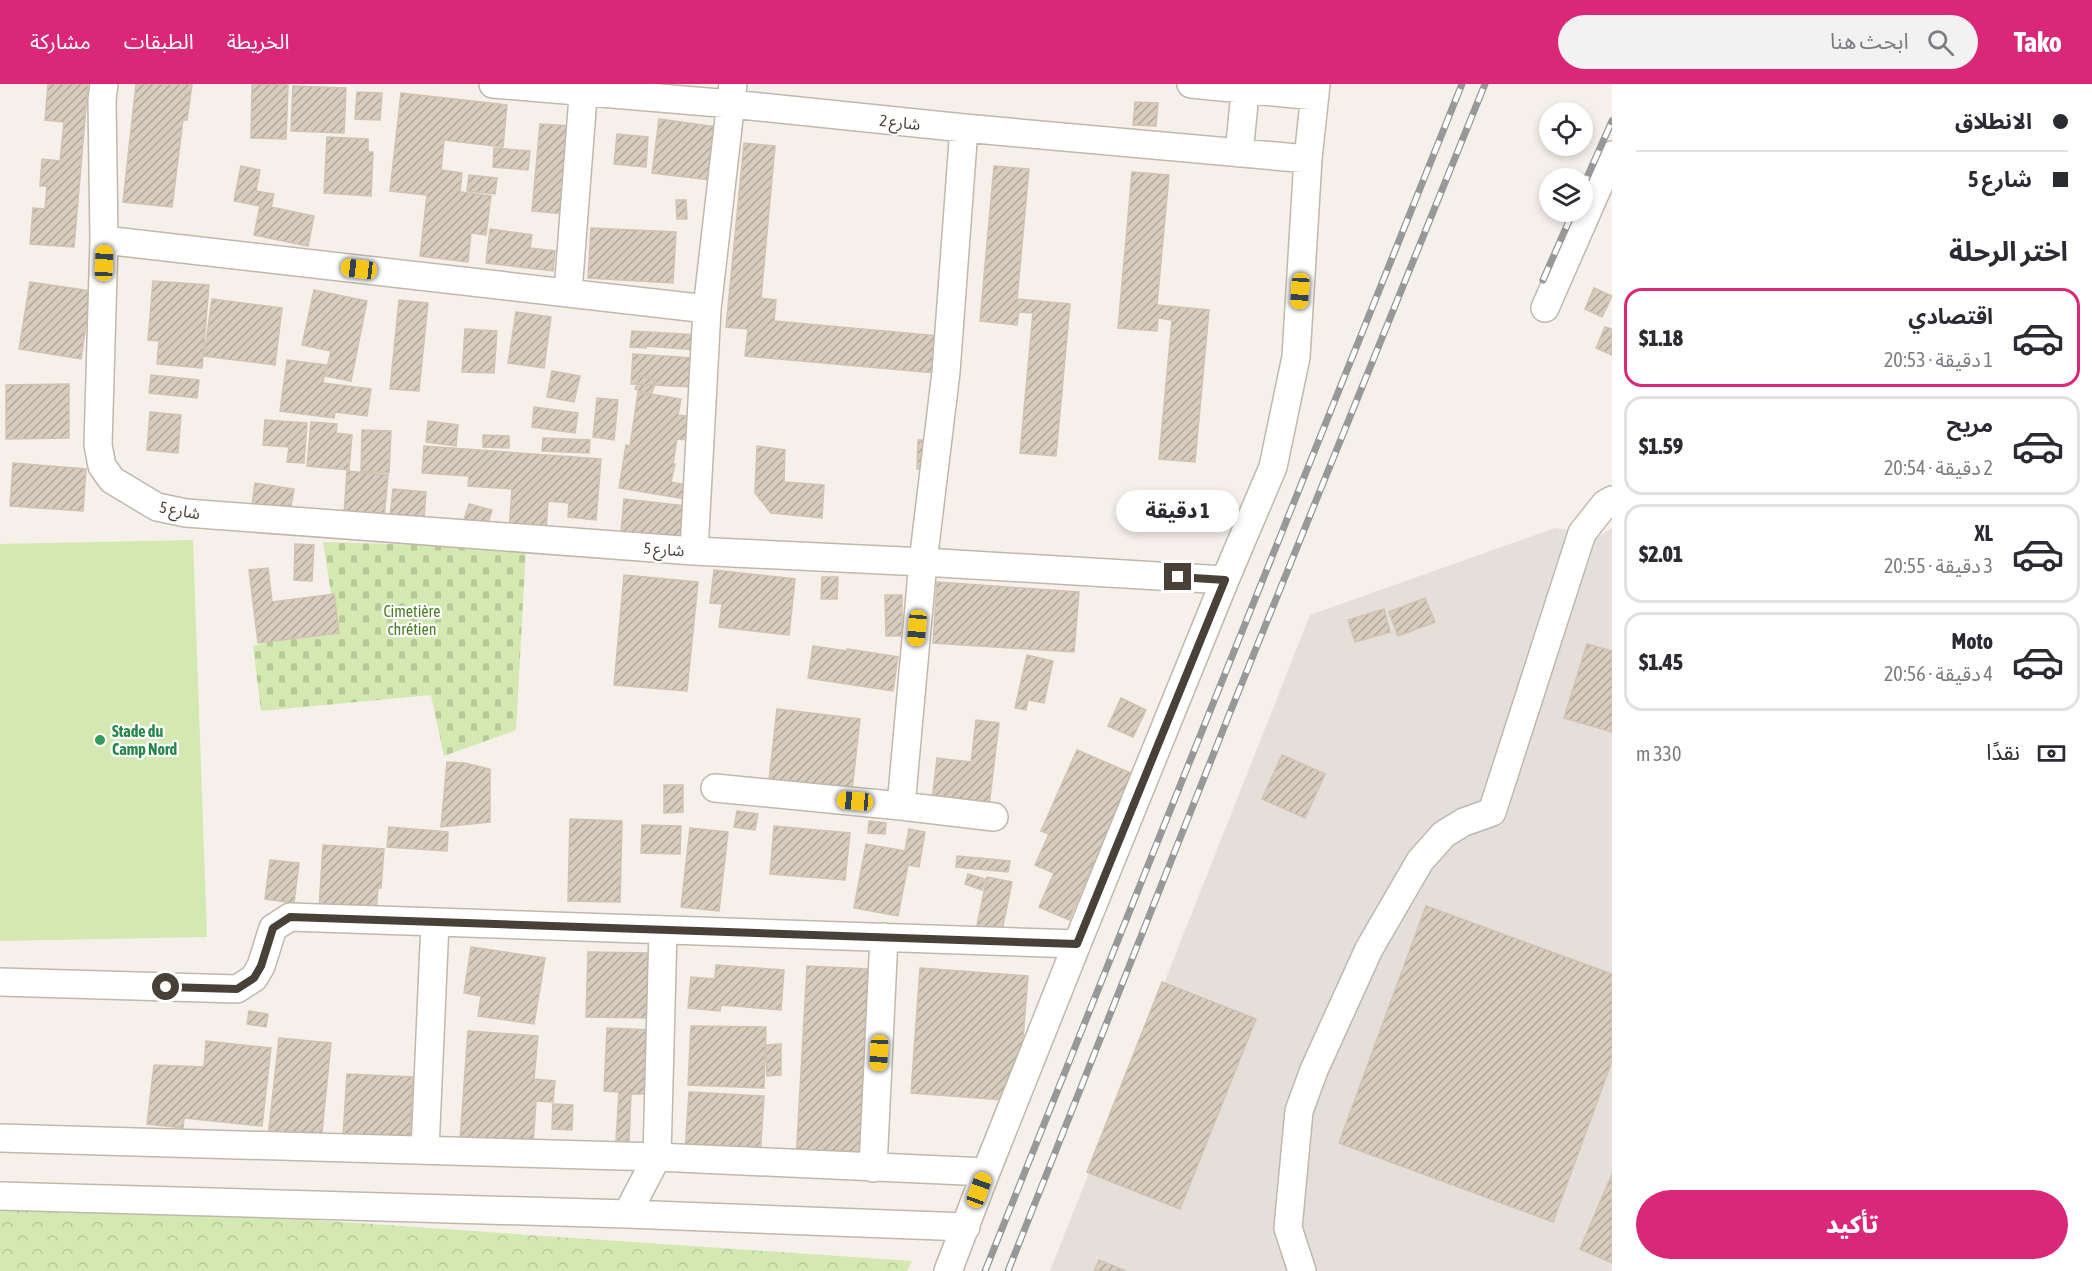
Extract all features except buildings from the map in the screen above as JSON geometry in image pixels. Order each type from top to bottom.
[{"type":"street","points":[[104,84],[102,100],[104,240],[707,309]]},
{"type":"street","name":"شارع 2","points":[[493,84],[732,94],[964,129],[1308,159]]},
{"type":"street","points":[[948,1271],[1077,944],[1273,467],[1296,357],[1308,159],[1316,90],[1191,84]]},
{"type":"street","points":[[1239,153],[1246,87]]},
{"type":"street","points":[[568,292],[583,89]]},
{"type":"street","points":[[694,551],[707,309],[732,94]]},
{"type":"street","points":[[901,806],[923,562],[946,372],[964,129]]},
{"type":"street","points":[[1545,308],[1612,155]]},
{"type":"street","name":"شارع 5","points":[[104,240],[98,446],[102,466],[112,480],[157,507],[186,513],[694,551],[1225,580]]},
{"type":"street","points":[[1302,1271],[1288,1228],[1299,1111],[1314,1070],[1369,949],[1420,861],[1444,834],[1464,822],[1492,812],[1582,532],[1605,504],[1612,500]]},
{"type":"street","points":[[715,788],[994,817]]},
{"type":"street","points":[[0,982],[237,989],[254,978],[261,966],[273,928],[290,917],[1077,944]]},
{"type":"street","points":[[424,1150],[435,922]]},
{"type":"street","points":[[627,1214],[657,1157],[663,930]]},
{"type":"street","points":[[873,1168],[884,937]]},
{"type":"street","points":[[0,1138],[657,1157],[986,1172]]},
{"type":"street","points":[[0,1196],[627,1214],[966,1227]]},
{"type":"shaded area","points":[[1555,528],[1601,535],[1612,528],[1612,1271],[1050,1271],[1310,615]]},
{"type":"green space","name":"Stade du Camp Nord","points":[[193,540],[207,937],[0,941],[0,544]]},
{"type":"green space","name":"Cimetière chrétien","points":[[323,542],[526,548],[516,730],[444,756],[431,695],[261,711],[253,646],[336,625]]},
{"type":"green space","points":[[0,1208],[210,1213],[912,1261],[907,1271],[0,1271]]},
{"type":"railway","points":[[985,1271],[1462,84]]},
{"type":"railway","points":[[1008,1271],[1229,715],[1485,84]]},
{"type":"railway","points":[[1591,168],[1612,121]]},
{"type":"railway","points":[[1543,280],[1569,222]]},
{"type":"place","name":"Stade du Camp Nord","points":[[100,740]]},
{"type":"route","points":[[166,987],[237,989],[254,978],[261,966],[273,928],[290,917],[1077,944],[1225,580],[1178,577]]}]
